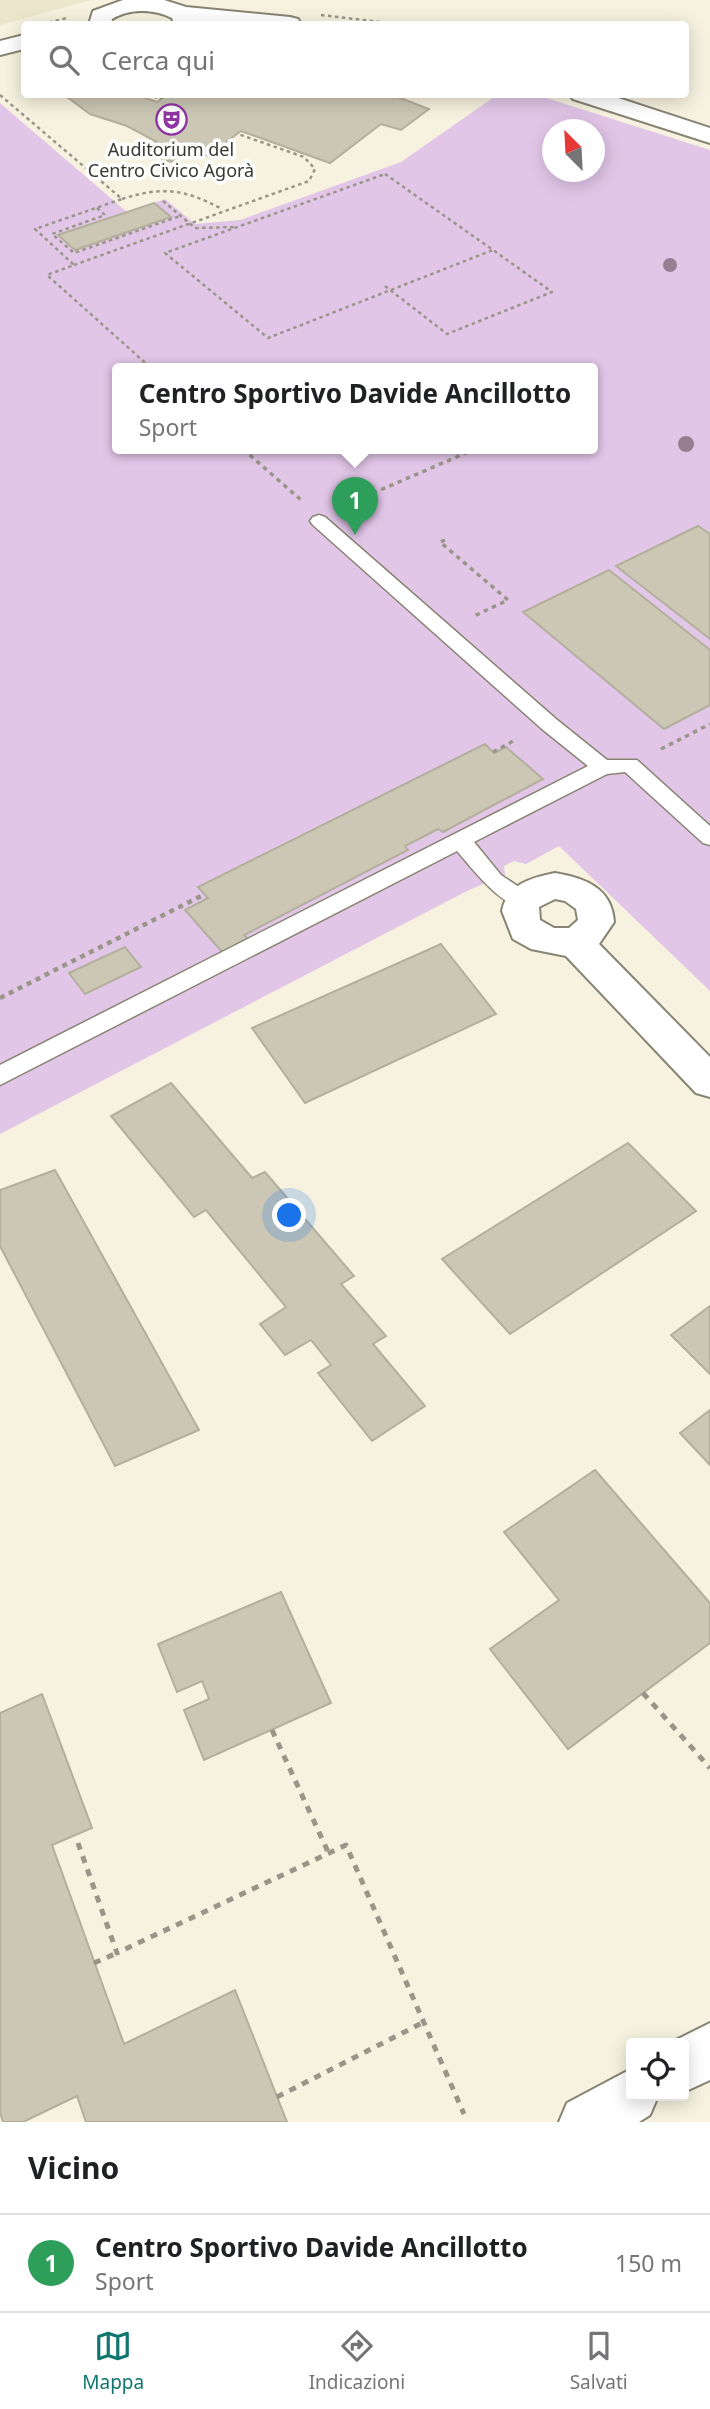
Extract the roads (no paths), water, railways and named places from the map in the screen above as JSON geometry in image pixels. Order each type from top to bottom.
[{"type":"street","points":[[97,21],[107,11],[135,2],[166,3],[185,21],[221,18],[256,21]]},
{"type":"street","points":[[0,48],[21,42]]},
{"type":"street","points":[[592,98],[710,136]]},
{"type":"street","points":[[555,886],[578,891],[587,897],[596,913],[596,922],[592,930],[574,941],[548,942],[526,929],[520,910],[523,901],[531,893],[555,886]]},
{"type":"street","points":[[574,941],[710,1082]]},
{"type":"street","points":[[689,2062],[710,2050]]},
{"type":"street","points":[[586,2122],[626,2099]]},
{"type":"lane","points":[[319,519],[550,724],[603,767]]},
{"type":"lane","points":[[0,1076],[603,767],[629,765],[710,838]]},
{"type":"lane","points":[[460,840],[494,880],[523,901]]},
{"type":"place","name":"Auditorium del Centro Civico Agorà","points":[[171,120]]},
{"type":"place","name":"Centro Sportivo Davide Ancillotto","points":[[355,535]]}]
